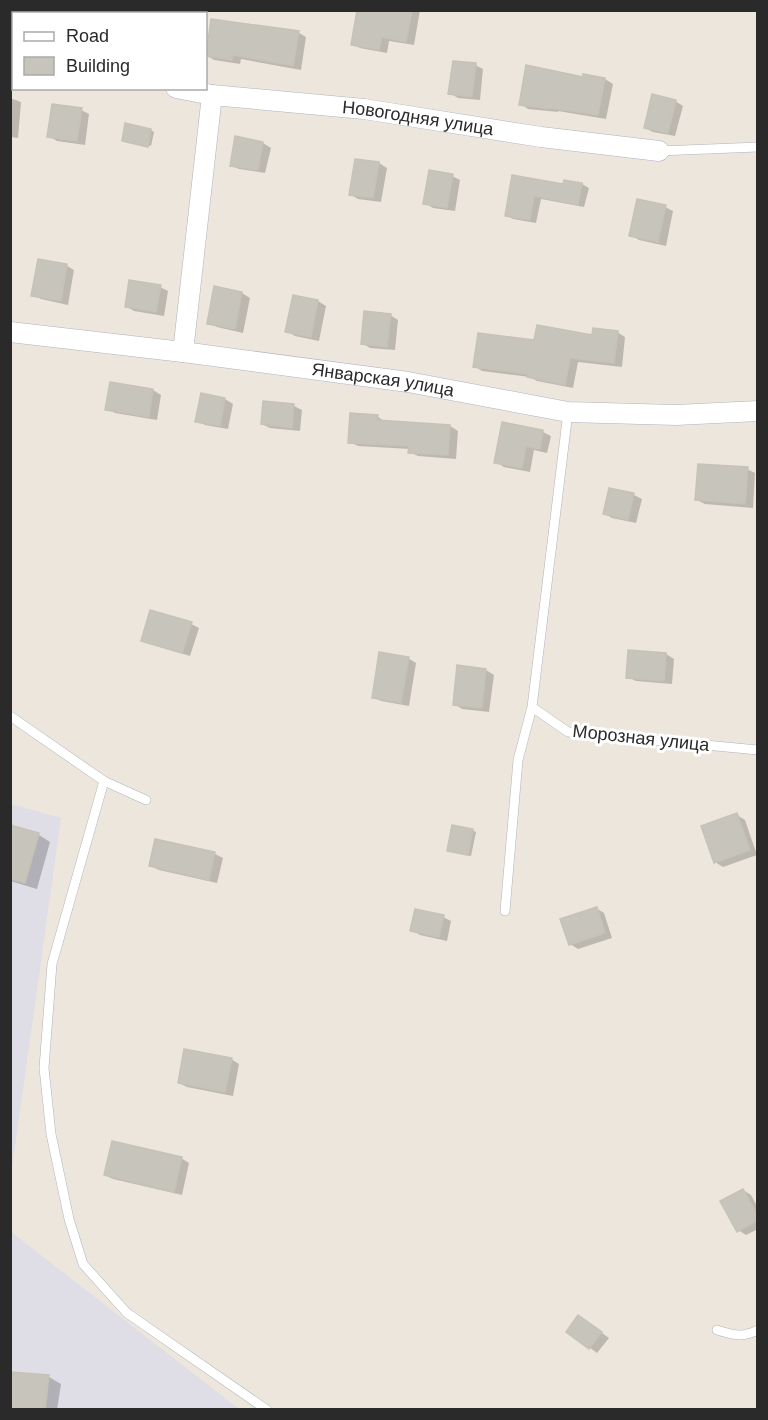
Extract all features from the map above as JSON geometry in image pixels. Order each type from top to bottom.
[{"type":"street","name":"Новогодняя улица","points":[[186,90],[212,95],[364,109],[541,137],[659,151]]},
{"type":"street","points":[[183,352],[212,95]]},
{"type":"street","name":"Январская улица","points":[[10,332],[408,382],[568,412],[676,415],[758,411]]},
{"type":"lane","points":[[659,151],[758,147]]},
{"type":"lane","points":[[505,911],[518,760],[532,707],[568,412]]},
{"type":"lane","name":"Морозная улица","points":[[532,707],[568,732],[758,750]]},
{"type":"lane","points":[[10,716],[104,781],[146,800]]},
{"type":"lane","points":[[104,781],[52,964],[44,1068],[51,1134],[69,1219],[83,1264],[127,1313],[267,1410]]},
{"type":"lane","points":[[717,1330],[747,1335],[758,1330]]},
{"type":"shaded area","points":[[11,804],[61,818],[11,1175]]},
{"type":"shaded area","points":[[11,1232],[239,1409],[11,1409]]},
{"type":"building","points":[[357,10],[412,10],[406,42],[382,37],[379,50],[351,45]]},
{"type":"building","points":[[211,19],[299,31],[293,66],[233,55],[232,60],[207,56]]},
{"type":"building","points":[[453,61],[476,63],[472,97],[448,94]]},
{"type":"building","points":[[526,65],[583,77],[583,74],[605,78],[598,115],[519,105]]},
{"type":"building","points":[[652,94],[676,100],[668,133],[644,128]]},
{"type":"building","points":[[52,104],[82,108],[77,141],[47,137]]},
{"type":"building","points":[[125,123],[151,129],[148,147],[122,141]]},
{"type":"building","points":[[235,136],[263,142],[258,170],[230,166]]},
{"type":"building","points":[[355,159],[379,162],[373,198],[349,195]]},
{"type":"building","points":[[429,170],[453,174],[447,208],[423,204]]},
{"type":"building","points":[[512,175],[563,184],[564,180],[582,183],[578,205],[534,196],[530,220],[505,216]]},
{"type":"building","points":[[637,199],[666,205],[658,242],[629,236]]},
{"type":"building","points":[[38,259],[67,264],[61,301],[31,296]]},
{"type":"building","points":[[129,280],[161,285],[156,312],[125,307]]},
{"type":"building","points":[[214,286],[242,292],[235,329],[207,324]]},
{"type":"building","points":[[293,295],[318,300],[311,337],[285,332]]},
{"type":"building","points":[[364,311],[391,314],[387,347],[361,344]]},
{"type":"building","points":[[537,325],[592,335],[593,328],[618,331],[614,363],[570,358],[565,385],[527,377],[528,374],[473,367],[478,333],[534,340]]},
{"type":"building","points":[[110,382],[153,389],[149,417],[105,410]]},
{"type":"building","points":[[201,393],[225,398],[220,426],[195,422]]},
{"type":"building","points":[[263,401],[294,404],[292,428],[261,424]]},
{"type":"building","points":[[350,413],[378,415],[377,420],[450,425],[448,455],[408,453],[409,446],[348,443]]},
{"type":"building","points":[[502,422],[543,430],[540,449],[526,446],[522,468],[494,463]]},
{"type":"building","points":[[698,464],[748,467],[745,504],[695,500]]},
{"type":"building","points":[[609,488],[634,493],[628,520],[603,514]]},
{"type":"building","points":[[150,610],[192,622],[182,653],[141,641]]},
{"type":"building","points":[[628,650],[666,653],[664,681],[626,678]]},
{"type":"building","points":[[379,652],[409,657],[401,703],[372,698]]},
{"type":"building","points":[[457,665],[486,669],[482,708],[453,705]]},
{"type":"building","points":[[737,813],[750,850],[714,863],[701,826]]},
{"type":"building","points":[[10,825],[39,833],[25,883],[10,879]]},
{"type":"building","points":[[452,825],[473,829],[468,855],[447,851]]},
{"type":"building","points":[[155,839],[215,852],[209,880],[149,866]]},
{"type":"building","points":[[597,907],[605,933],[569,945],[560,919]]},
{"type":"building","points":[[415,909],[444,915],[439,937],[410,931]]},
{"type":"building","points":[[184,1049],[232,1058],[225,1092],[178,1083]]},
{"type":"building","points":[[112,1141],[182,1157],[174,1192],[104,1175]]},
{"type":"building","points":[[743,1189],[758,1220],[737,1232],[720,1201]]},
{"type":"building","points":[[578,1315],[602,1332],[589,1349],[566,1332]]},
{"type":"building","points":[[10,1372],[49,1375],[45,1410],[10,1410]]}]
